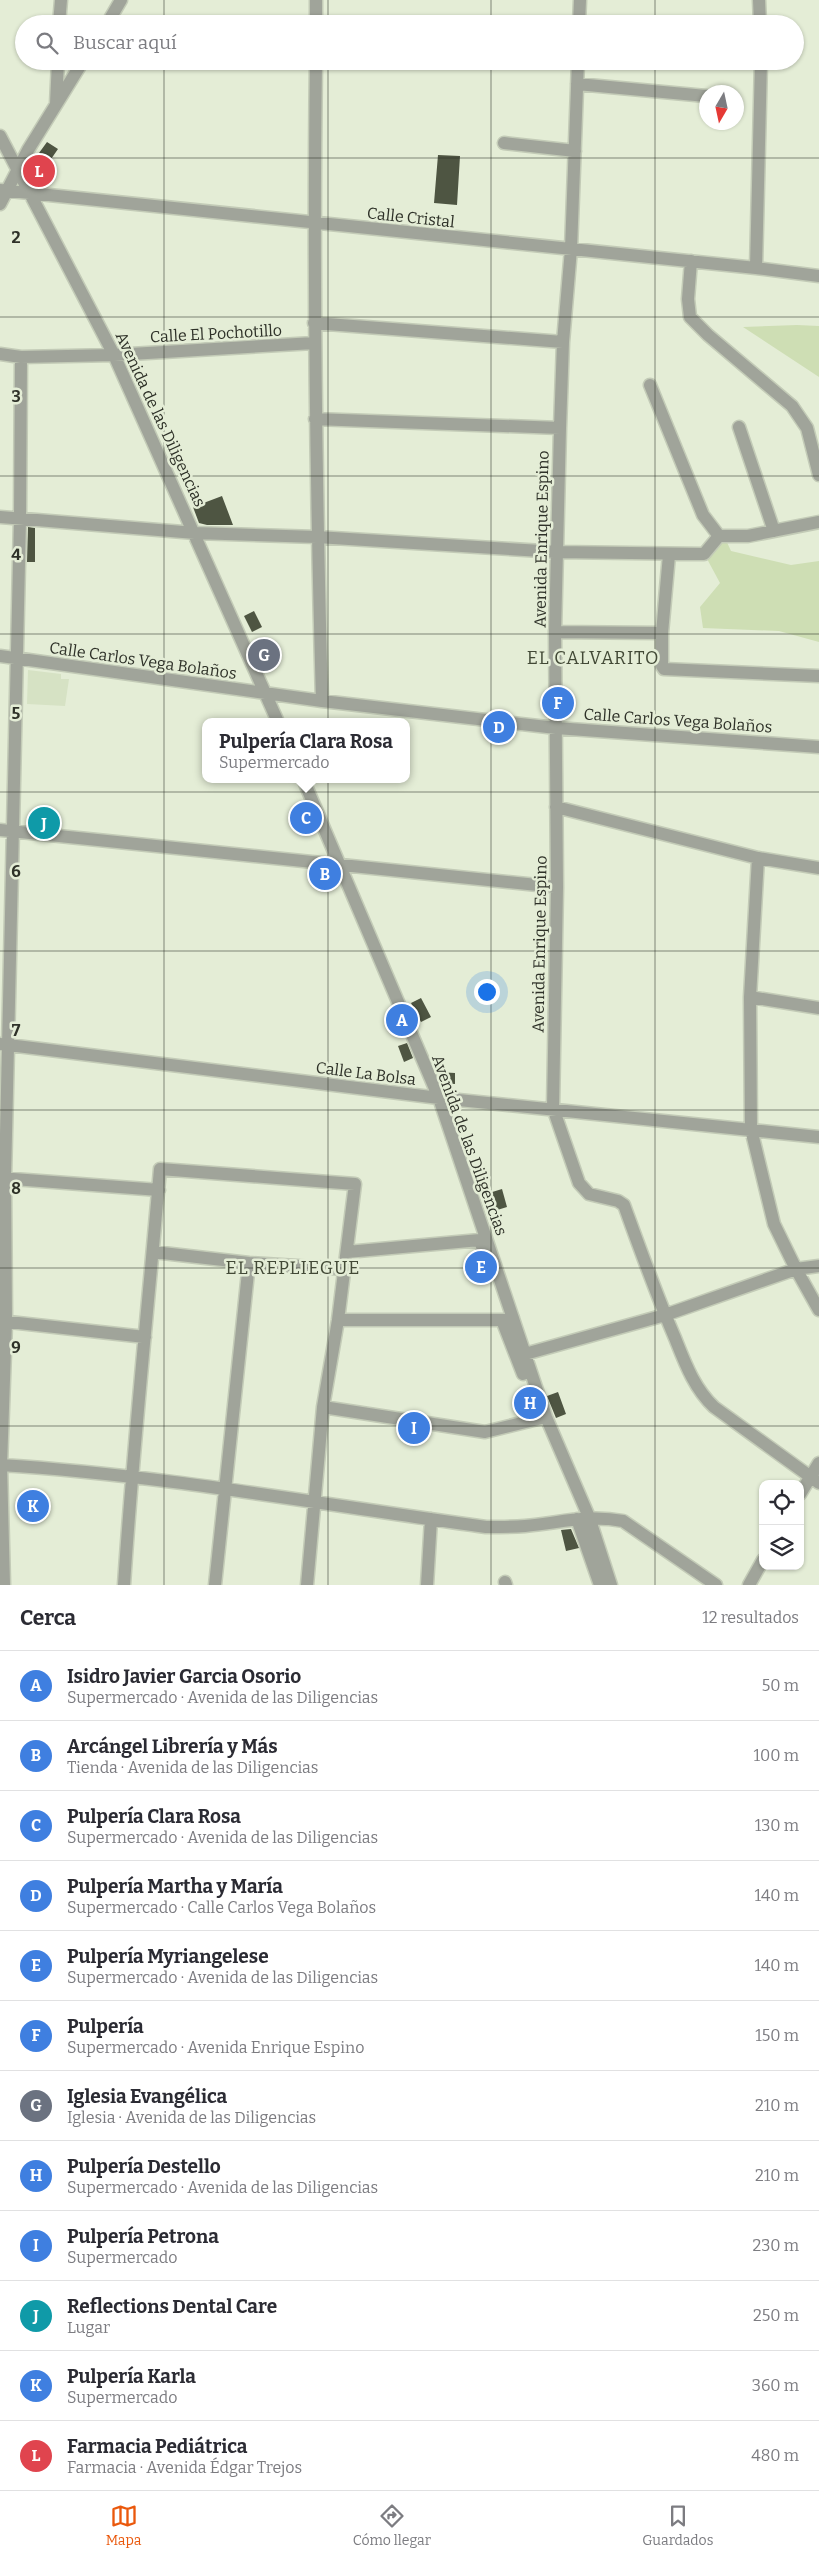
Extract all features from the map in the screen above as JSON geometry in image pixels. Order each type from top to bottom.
[{"type":"street","points":[[60,15],[61,0]]},
{"type":"street","points":[[112,15],[121,0]]},
{"type":"street","points":[[316,0],[316,15]]},
{"type":"street","points":[[579,15],[580,0]]},
{"type":"street","points":[[759,0],[760,15]]},
{"type":"street","points":[[56,106],[58,70]]},
{"type":"street","points":[[0,204],[4,191],[78,70]]},
{"type":"street","points":[[316,70],[313,223],[314,343],[322,701]]},
{"type":"street","name":"Avenida Enrique Espino","points":[[553,1108],[557,888],[555,632],[562,342],[572,249],[578,70]]},
{"type":"street","points":[[756,268],[761,70]]},
{"type":"street","points":[[577,84],[699,95]]},
{"type":"street","name":"Avenida de las Diligencias","points":[[0,136],[17,172],[114,355],[276,718]]},
{"type":"street","points":[[504,143],[575,151]]},
{"type":"street","name":"Calle Cristal","points":[[4,191],[691,261],[819,276]]},
{"type":"street","points":[[691,261],[688,299],[690,317],[708,335],[792,406],[807,428],[819,475]]},
{"type":"street","points":[[314,323],[562,342]]},
{"type":"street","name":"Calle El Pochotillo","points":[[0,354],[21,357],[114,355],[314,343]]},
{"type":"street","points":[[4,1585],[1,1465],[4,1044],[14,832],[21,357]]},
{"type":"street","points":[[650,385],[703,515],[718,536]]},
{"type":"street","points":[[315,420],[560,428]]},
{"type":"street","points":[[739,427],[774,531]]},
{"type":"street","points":[[0,517],[195,533],[317,537],[558,552],[669,555],[704,554],[718,536]]},
{"type":"street","points":[[718,536],[748,536],[819,522]]},
{"type":"street","points":[[669,555],[662,633],[662,666],[667,670],[819,676]]},
{"type":"street","points":[[555,632],[662,633]]},
{"type":"street","name":"Calle Carlos Vega Bolaños","points":[[0,656],[322,701],[556,728],[819,747]]},
{"type":"street","name":"Avenida de las Diligencias","points":[[304,783],[439,1098],[508,1319],[525,1354],[546,1417],[611,1585]]},
{"type":"street","points":[[556,807],[758,858],[819,868]]},
{"type":"street","points":[[0,830],[557,888]]},
{"type":"street","points":[[758,858],[750,998],[751,1129],[774,1224],[819,1310]]},
{"type":"street","points":[[750,998],[819,1008]]},
{"type":"street","name":"Calle La Bolsa","points":[[4,1044],[439,1098],[553,1108],[819,1137]]},
{"type":"street","points":[[553,1108],[580,1183],[589,1194],[618,1200],[624,1205],[665,1316],[691,1377],[702,1396],[714,1407],[815,1479]]},
{"type":"street","points":[[124,1585],[131,1477],[154,1252],[160,1169],[355,1184],[338,1320],[323,1407],[313,1501],[307,1585]]},
{"type":"street","points":[[3,1178],[158,1190]]},
{"type":"street","points":[[347,1252],[480,1240],[499,1300]]},
{"type":"street","points":[[154,1252],[249,1263],[345,1269]]},
{"type":"street","points":[[216,1585],[249,1263]]},
{"type":"street","points":[[525,1354],[665,1316],[796,1269],[819,1266]]},
{"type":"street","points":[[338,1320],[508,1319],[528,1388]]},
{"type":"street","points":[[3,1321],[145,1337]]},
{"type":"street","points":[[323,1407],[485,1432],[546,1417]]},
{"type":"street","points":[[804,1490],[815,1479],[819,1463]]},
{"type":"street","points":[[1,1465],[226,1488],[486,1527],[524,1526],[584,1518],[623,1521],[716,1585]]},
{"type":"street","points":[[584,1518],[600,1585]]},
{"type":"street","points":[[427,1585],[431,1519]]},
{"type":"street","points":[[749,1585],[759,1567]]},
{"type":"shaded area","points":[[819,326],[819,377],[743,327]]},
{"type":"shaded area","points":[[725,538],[731,551],[791,565],[819,561],[819,642],[779,631],[703,628],[700,607],[720,583],[706,557]]},
{"type":"shaded area","points":[[28,670],[61,674],[61,679],[69,679],[65,706],[27,704]]},
{"type":"building","points":[[47,142],[58,149],[38,178],[31,164]]},
{"type":"building","points":[[438,155],[460,156],[457,205],[434,203]]},
{"type":"building","points":[[222,496],[233,525],[207,525],[199,523],[193,507]]},
{"type":"building","points":[[28,527],[35,528],[35,562],[27,562]]},
{"type":"building","points":[[254,611],[262,627],[252,632],[244,616]]},
{"type":"building","points":[[38,817],[51,818],[51,827],[37,826]]},
{"type":"building","points":[[315,870],[333,872],[336,880],[320,885]]},
{"type":"building","points":[[421,998],[431,1017],[421,1022],[411,1003]]},
{"type":"building","points":[[407,1043],[413,1058],[404,1062],[398,1046]]},
{"type":"building","points":[[437,1072],[455,1073],[455,1084],[442,1083]]},
{"type":"building","points":[[502,1189],[507,1207],[494,1211],[489,1193]]},
{"type":"building","points":[[476,1256],[485,1261],[490,1277],[478,1280],[471,1257]]},
{"type":"building","points":[[558,1392],[566,1414],[556,1418],[547,1396]]},
{"type":"building","points":[[529,1393],[535,1411],[527,1413],[521,1395]]},
{"type":"building","points":[[21,1500],[46,1501],[45,1513],[20,1512]]},
{"type":"building","points":[[571,1529],[579,1548],[566,1551],[561,1530]]},
{"type":"place","name":"Farmacia Pediátrica","points":[[39,171]]},
{"type":"place","name":"Iglesia Evangélica","points":[[264,655]]},
{"type":"place","name":"Pulpería","points":[[558,703]]},
{"type":"place","name":"Pulpería Martha y María","points":[[499,727]]},
{"type":"place","name":"Pulpería Clara Rosa","points":[[306,818]]},
{"type":"place","name":"Reflections Dental Care","points":[[44,823]]},
{"type":"place","name":"Arcángel Librería y Más","points":[[325,874]]},
{"type":"place","name":"Isidro Javier Garcia Osorio","points":[[402,1020]]},
{"type":"place","name":"Pulpería Myriangelese","points":[[481,1267]]},
{"type":"place","name":"Pulpería Destello","points":[[530,1403]]},
{"type":"place","name":"Pulpería Petrona","points":[[414,1428]]},
{"type":"place","name":"Pulpería Karla","points":[[33,1506]]},
{"type":"district","name":"EL CALVARITO","points":[[593,658]]},
{"type":"district","name":"EL REPLIEGUE","points":[[293,1268]]}]
